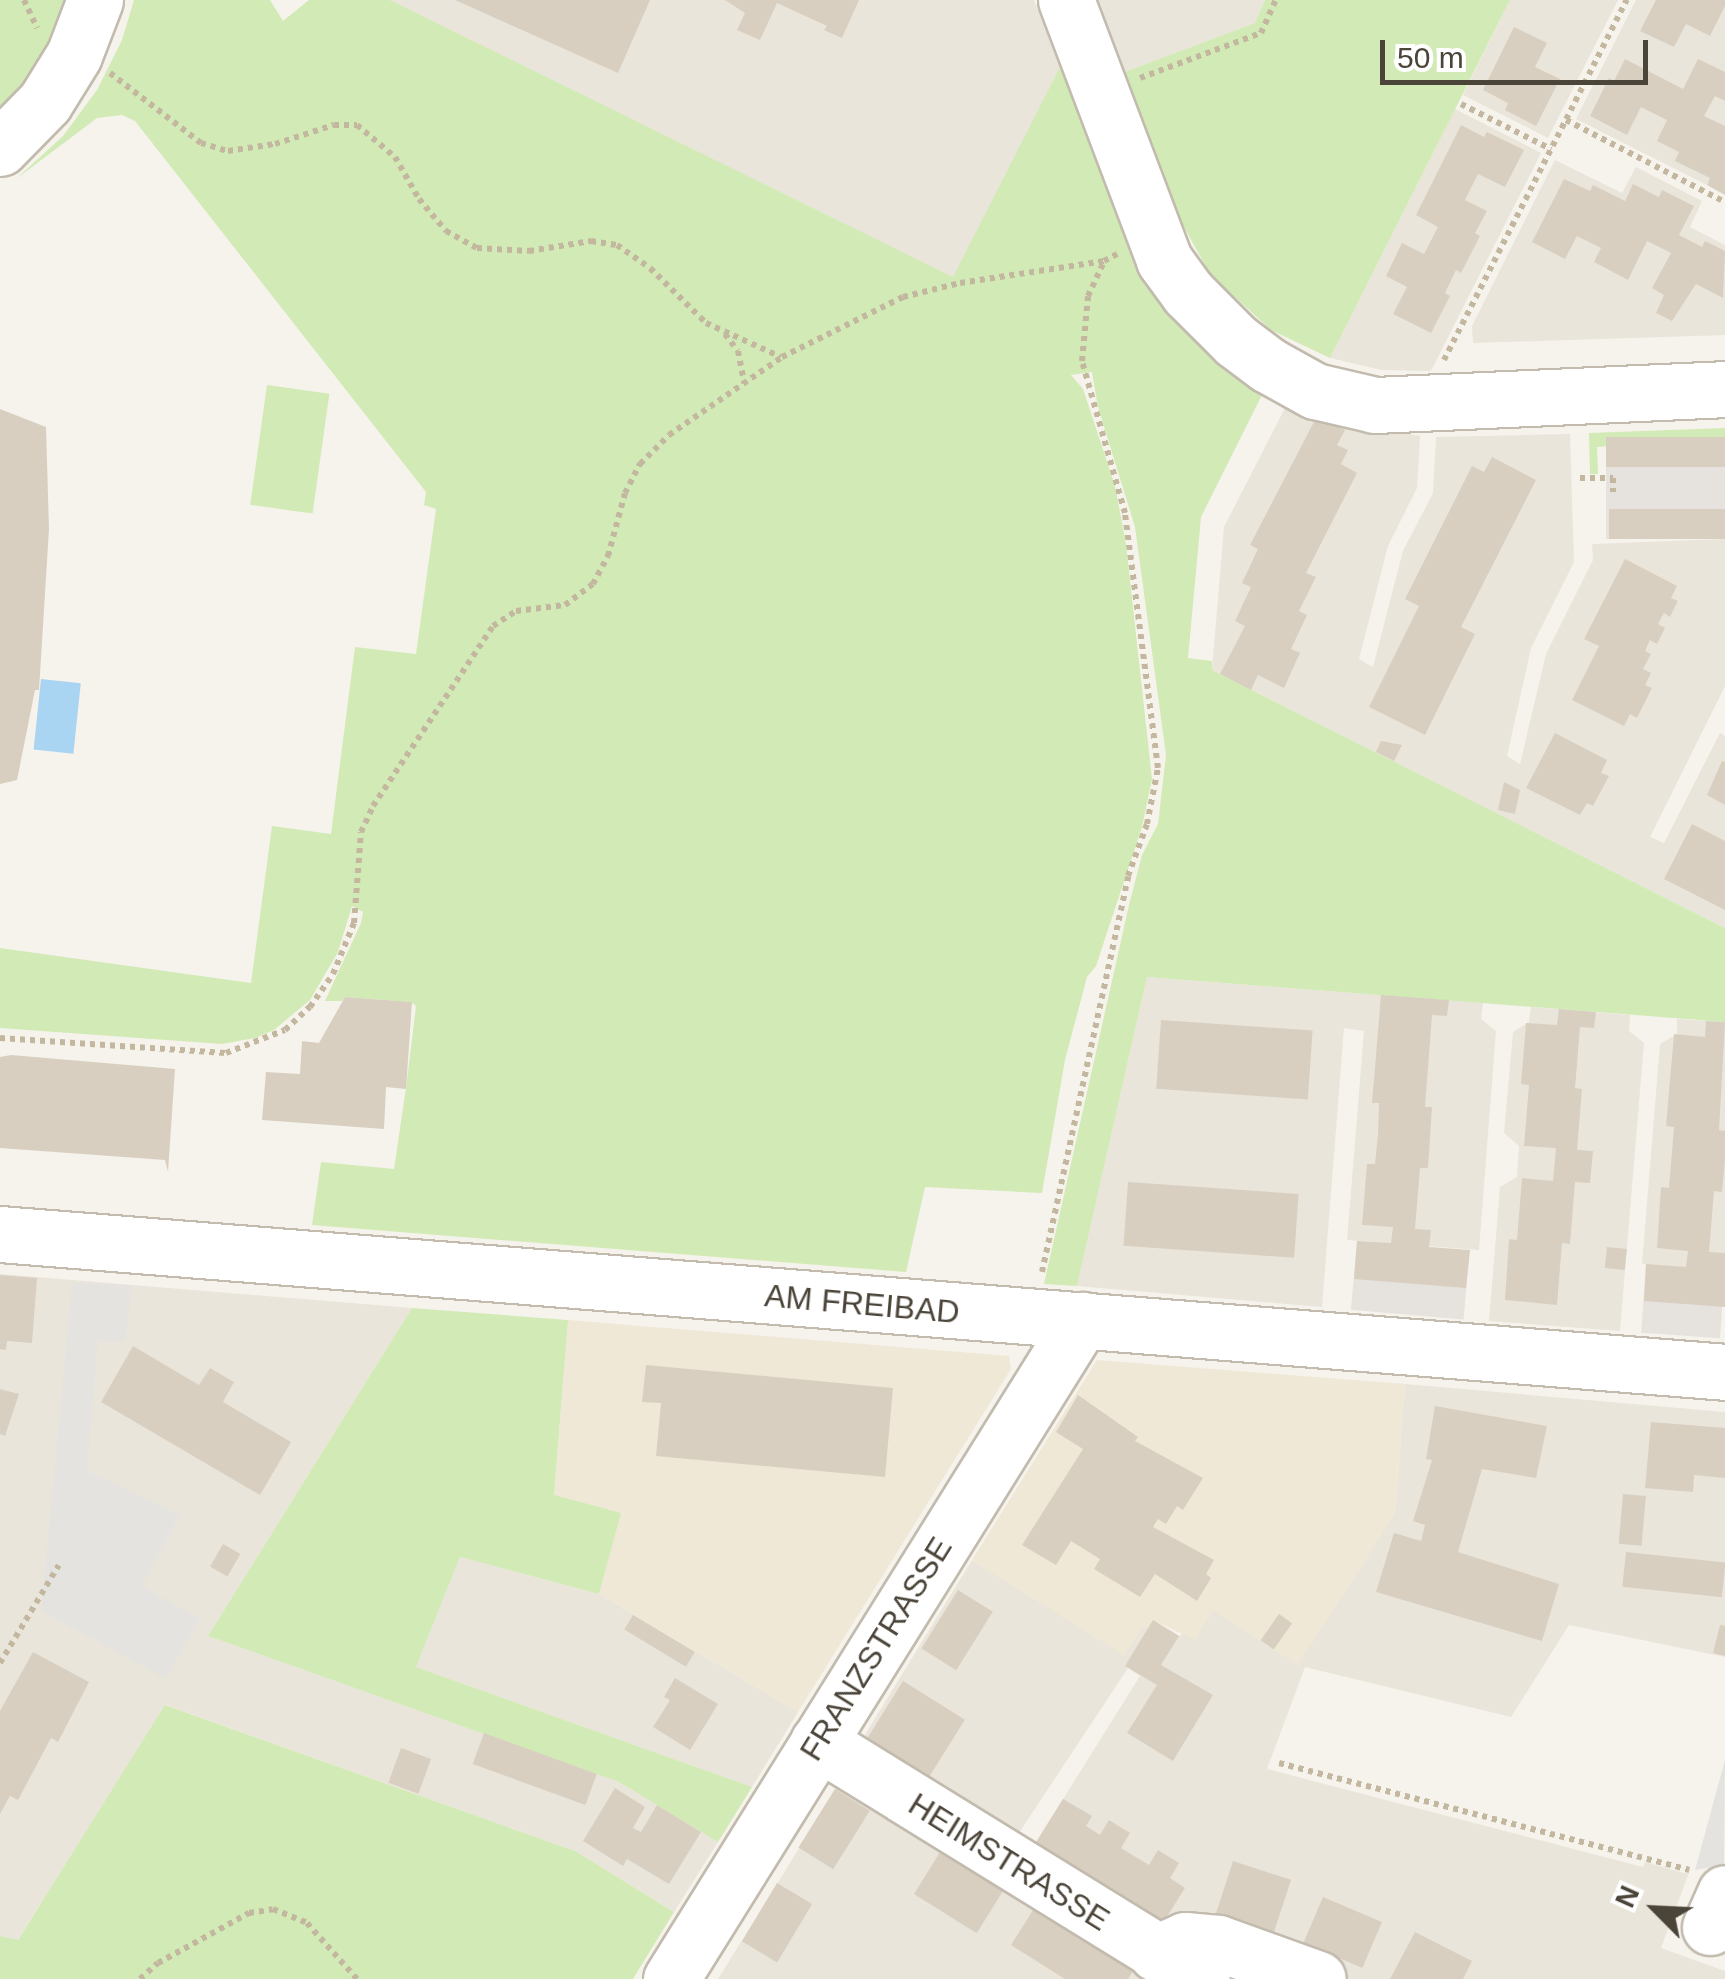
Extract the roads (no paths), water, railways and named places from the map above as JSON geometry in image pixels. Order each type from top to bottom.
[{"type":"street","points":[[0,148],[45,102],[74,55],[95,0]]},
{"type":"street","points":[[1066,0],[1152,236],[1188,293],[1236,342],[1268,366],[1315,391],[1374,405],[1425,399],[1725,389]]},
{"type":"street","name":"AM FREIBAD","points":[[0,1234],[1725,1372]]},
{"type":"street","name":"FRANZSTRASSE","points":[[671,1979],[818,1742],[1057,1319]]},
{"type":"street","name":"HEIMSTRASSE","points":[[818,1742],[1172,1970]]},
{"type":"street","points":[[1172,1970],[1185,1940],[1218,1943],[1318,1979]]},
{"type":"water","points":[[41,679],[81,683],[73,754],[34,750]]}]
